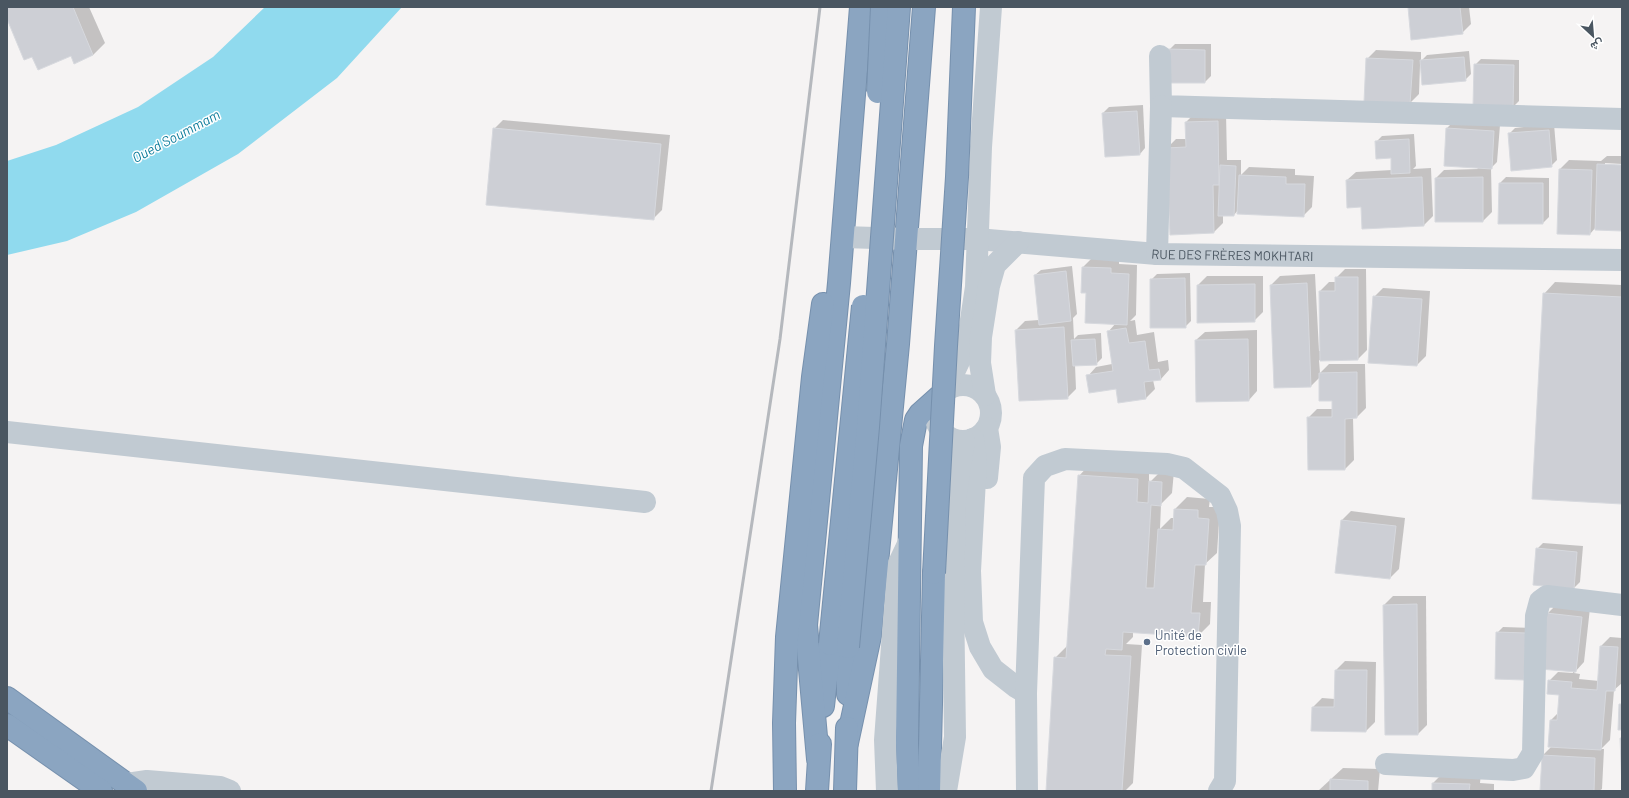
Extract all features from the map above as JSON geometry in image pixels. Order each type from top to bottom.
[{"type":"highway","points":[[818,759],[806,625],[843,236],[861,7]]},
{"type":"highway","points":[[845,791],[847,743],[839,645],[878,107],[882,7]]},
{"type":"highway","points":[[816,791],[818,759],[839,645],[868,427],[899,7]]},
{"type":"highway","points":[[847,743],[870,636],[898,344],[924,7]]},
{"type":"highway","points":[[929,791],[936,515],[957,177],[964,7]]},
{"type":"highway","points":[[785,791],[784,723],[787,637],[813,377],[824,300],[843,236]]},
{"type":"highway","points":[[909,791],[907,743],[911,446],[916,420],[920,414],[942,394]]},
{"type":"highway","points":[[7,698],[132,788]]},
{"type":"highway","points":[[7,725],[101,791]]},
{"type":"street","points":[[975,436],[952,438],[941,431],[935,414],[936,406],[963,353],[969,333],[976,287],[977,239],[991,7]]},
{"type":"street","points":[[1157,254],[1161,106],[1160,56]]},
{"type":"street","points":[[1161,106],[1622,119]]},
{"type":"street","name":"RUE DES FRÈRES MOKHTARI","points":[[843,236],[907,239],[977,239],[1157,254],[1622,260]]},
{"type":"street","points":[[946,791],[955,737],[953,609],[955,499],[975,436],[990,420],[991,411],[985,395],[980,363],[981,337],[995,265],[1018,242]]},
{"type":"street","points":[[942,394],[953,386],[962,385],[978,389],[985,395]]},
{"type":"street","points":[[7,432],[645,502]]},
{"type":"street","points":[[975,436],[976,461],[970,571],[972,622],[980,647],[993,669],[1016,688],[1027,682]]},
{"type":"street","points":[[1027,791],[1027,682],[1032,496],[1034,478],[1045,466],[1065,459],[1167,464],[1184,468],[1220,496],[1227,511],[1230,526],[1225,781],[1219,791]]},
{"type":"street","points":[[887,791],[885,740],[898,565],[909,542]]},
{"type":"street","points":[[1386,764],[1513,770],[1524,768],[1533,753],[1536,616],[1540,601],[1547,596],[1622,605]]},
{"type":"street","points":[[132,788],[147,781],[220,787],[230,791]]},
{"type":"water","name":"Oued Soummam","points":[[265,7],[402,7],[337,78],[238,154],[136,212],[67,241],[7,255],[7,161],[56,145],[138,107],[213,57]]},
{"type":"building","points":[[7,7],[73,7],[93,55],[74,64],[71,56],[38,70],[32,57],[24,60],[7,19]]},
{"type":"building","points":[[1408,7],[1460,7],[1463,34],[1411,40]]},
{"type":"building","points":[[1168,49],[1205,50],[1205,83],[1168,83]]},
{"type":"building","points":[[1464,57],[1466,81],[1422,85],[1420,60]]},
{"type":"building","points":[[1366,58],[1413,60],[1410,104],[1364,102]]},
{"type":"building","points":[[1474,64],[1514,65],[1513,108],[1473,107]]},
{"type":"building","points":[[1137,111],[1140,155],[1105,157],[1102,113]]},
{"type":"building","points":[[1218,121],[1219,185],[1213,185],[1214,233],[1170,235],[1166,148],[1186,147],[1185,122]]},
{"type":"building","points":[[493,128],[661,144],[654,220],[486,205]]},
{"type":"building","points":[[1446,128],[1494,131],[1492,169],[1444,166]]},
{"type":"building","points":[[1549,130],[1552,167],[1511,171],[1508,133]]},
{"type":"building","points":[[1409,139],[1410,173],[1391,174],[1391,158],[1376,159],[1375,141]]},
{"type":"building","points":[[1597,164],[1622,165],[1622,231],[1595,230]]},
{"type":"building","points":[[1220,165],[1236,166],[1234,216],[1218,216]]},
{"type":"building","points":[[1559,169],[1592,170],[1590,235],[1557,234]]},
{"type":"building","points":[[1239,175],[1286,177],[1286,184],[1305,184],[1304,217],[1237,214]]},
{"type":"building","points":[[1422,177],[1424,226],[1362,229],[1361,207],[1347,208],[1346,180]]},
{"type":"building","points":[[1483,177],[1483,222],[1435,222],[1435,178]]},
{"type":"building","points":[[1499,183],[1543,183],[1543,224],[1498,224]]},
{"type":"building","points":[[1082,267],[1111,268],[1111,273],[1129,274],[1127,325],[1085,323],[1086,293],[1081,293]]},
{"type":"building","points":[[1066,271],[1071,321],[1039,325],[1034,275]]},
{"type":"building","points":[[1335,277],[1358,277],[1358,360],[1320,361],[1319,291],[1335,291]]},
{"type":"building","points":[[1185,278],[1186,328],[1150,328],[1150,279]]},
{"type":"building","points":[[1307,283],[1311,387],[1274,388],[1270,285]]},
{"type":"building","points":[[1255,284],[1255,322],[1197,323],[1197,285]]},
{"type":"building","points":[[1543,293],[1622,297],[1622,504],[1532,499]]},
{"type":"building","points":[[1373,296],[1422,299],[1417,366],[1368,363]]},
{"type":"building","points":[[1064,327],[1068,399],[1019,401],[1015,330]]},
{"type":"building","points":[[1126,328],[1129,343],[1145,341],[1149,370],[1159,369],[1161,380],[1144,382],[1146,399],[1118,403],[1116,389],[1089,393],[1086,375],[1113,371],[1107,331]]},
{"type":"building","points":[[1095,339],[1097,365],[1073,366],[1071,340]]},
{"type":"building","points":[[1248,339],[1249,401],[1196,402],[1195,340]]},
{"type":"building","points":[[1357,372],[1357,418],[1345,419],[1345,470],[1308,470],[1307,417],[1332,417],[1332,401],[1319,401],[1319,373]]},
{"type":"building","points":[[1078,475],[1138,479],[1137,502],[1148,503],[1149,481],[1162,482],[1161,506],[1151,505],[1146,588],[1154,588],[1158,529],[1173,530],[1174,509],[1198,510],[1198,518],[1209,519],[1206,565],[1195,565],[1191,613],[1200,613],[1198,637],[1123,632],[1122,650],[1106,649],[1105,655],[1131,656],[1122,791],[1046,791],[1054,657],[1066,658]]},
{"type":"building","points":[[1341,520],[1396,526],[1390,579],[1335,573]]},
{"type":"building","points":[[1536,548],[1577,552],[1574,589],[1533,585]]},
{"type":"building","points":[[1417,604],[1418,735],[1385,735],[1383,605]]},
{"type":"building","points":[[1546,613],[1582,617],[1576,672],[1540,669]]},
{"type":"building","points":[[1496,632],[1526,633],[1524,680],[1495,679]]},
{"type":"building","points":[[1600,646],[1618,647],[1615,691],[1606,691],[1601,750],[1548,747],[1550,720],[1557,720],[1559,695],[1547,694],[1548,680],[1572,682],[1571,688],[1597,690]]},
{"type":"building","points":[[1335,670],[1367,670],[1366,732],[1311,731],[1312,707],[1334,707]]},
{"type":"building","points":[[1619,704],[1622,704],[1622,730],[1618,730]]},
{"type":"building","points":[[1620,738],[1622,738],[1622,788]]},
{"type":"building","points":[[1542,755],[1595,758],[1594,791],[1540,791]]},
{"type":"building","points":[[1330,779],[1368,781],[1368,791],[1330,791]]},
{"type":"building","points":[[1432,783],[1470,784],[1469,791],[1432,791]]},
{"type":"railway","points":[[711,791],[780,339],[820,7]]},
{"type":"place","name":"Unité de Protection civile","points":[[1147,642]]}]
